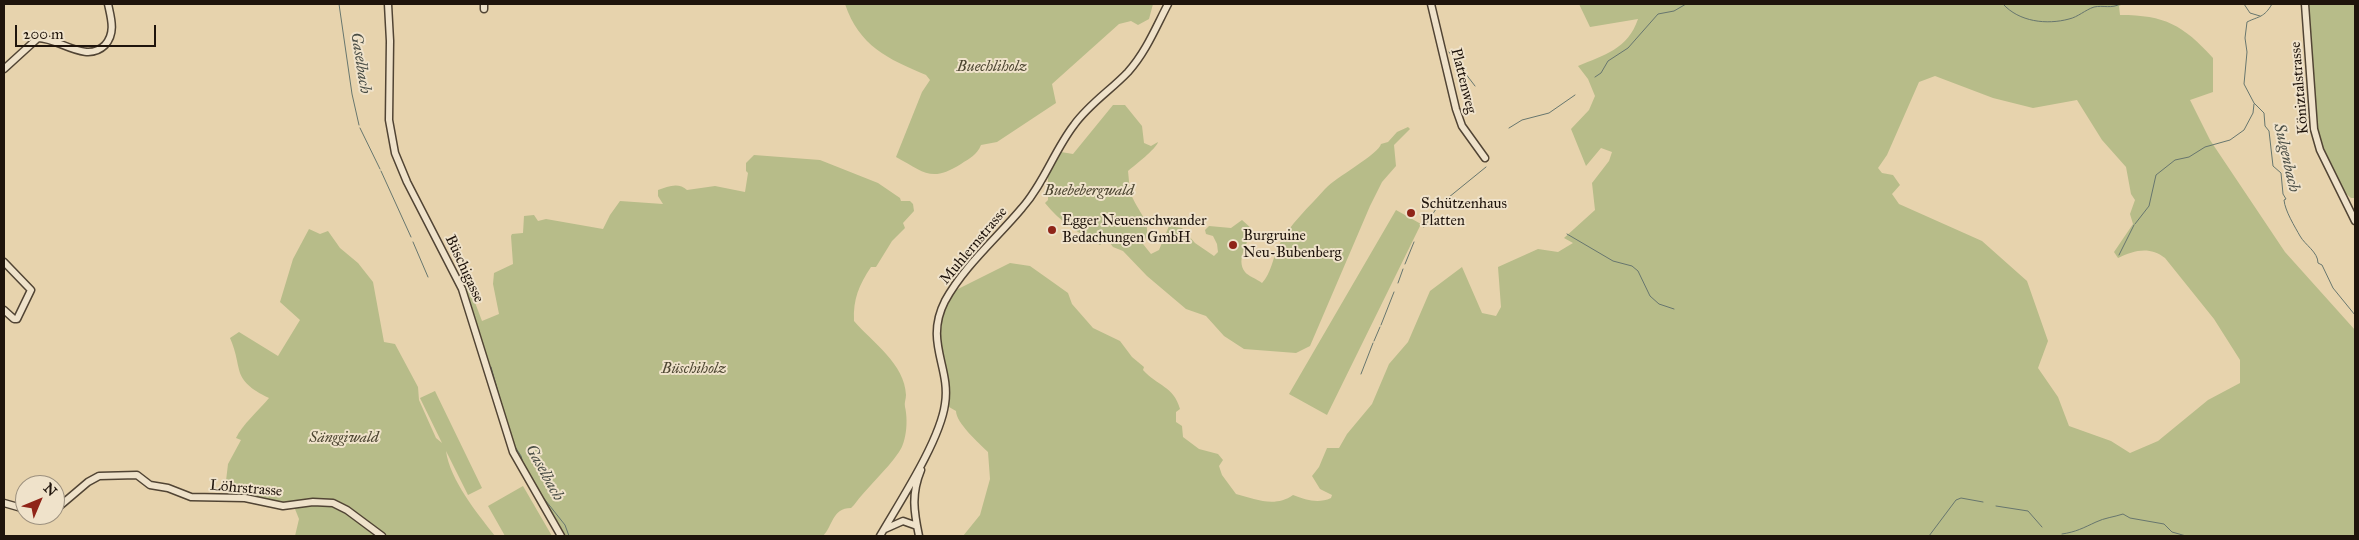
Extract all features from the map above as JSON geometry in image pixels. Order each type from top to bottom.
[{"type":"street","points":[[4,70],[38,38],[83,51],[94,51],[101,48],[109,40],[112,32],[108,4]]},
{"type":"street","name":"Büschigasse","points":[[388,4],[390,41],[388,105],[395,153],[407,182],[462,289],[491,376],[510,445],[561,536]]},
{"type":"street","name":"Muhlernstrasse","points":[[880,536],[926,454],[941,419],[946,393],[936,336],[939,315],[946,300],[958,282],[1034,194],[1075,123],[1136,63],[1150,41],[1168,4]]},
{"type":"street","name":"Plattenweg","points":[[1431,4],[1456,109],[1462,126],[1485,158]]},
{"type":"street","name":"Köniztalstrasse","points":[[2305,4],[2314,129],[2323,156],[2355,221]]},
{"type":"street","points":[[4,262],[31,290],[17,319],[14,319],[4,310]]},
{"type":"street","points":[[919,536],[914,492],[926,454]]},
{"type":"street","name":"Löhrstrasse","points":[[65,502],[96,477],[102,475],[137,475],[150,485],[168,488],[192,497],[245,498],[283,506],[313,502],[333,503],[347,510],[382,536]]},
{"type":"street","points":[[884,529],[903,521],[917,526]]},
{"type":"green space","name":"Buechliholz","points":[[845,4],[1153,4],[1149,19],[1138,25],[1131,21],[1119,24],[1052,84],[1056,103],[997,142],[981,145],[975,154],[951,170],[935,174],[921,171],[896,157],[922,92],[930,80],[926,75],[887,57],[867,41],[858,31]]},
{"type":"green space","points":[[1579,4],[2123,4],[2119,6],[2120,15],[2149,17],[2172,24],[2182,30],[2192,37],[2213,58],[2213,92],[2190,100],[2210,140],[2285,252],[2355,330],[2355,536],[963,536],[980,515],[990,479],[988,452],[964,427],[956,411],[949,407],[937,347],[940,316],[956,290],[1010,263],[1030,266],[1068,293],[1072,304],[1093,328],[1120,341],[1132,357],[1144,367],[1143,370],[1148,375],[1174,395],[1180,409],[1176,412],[1176,422],[1182,426],[1183,437],[1199,449],[1218,454],[1223,460],[1219,466],[1222,475],[1236,494],[1272,502],[1286,499],[1293,495],[1317,501],[1331,498],[1332,495],[1320,489],[1312,476],[1319,467],[1327,448],[1339,448],[1347,434],[1372,404],[1389,364],[1408,342],[1430,291],[1462,267],[1482,313],[1496,316],[1501,307],[1498,267],[1538,249],[1558,252],[1573,243],[1564,238],[1595,210],[1592,183],[1609,161],[1612,152],[1601,148],[1586,166],[1571,129],[1589,110],[1595,96],[1588,79],[1578,66],[1614,50],[1628,37],[1638,19],[1590,27]],"holes":[[[1935,76],[1993,98],[2033,108],[2077,100],[2102,140],[2126,167],[2131,194],[2135,200],[2130,214],[2133,224],[2114,252],[2118,258],[2136,251],[2154,252],[2165,258],[2214,319],[2240,360],[2240,383],[2208,400],[2158,441],[2130,453],[2111,441],[2069,426],[2058,397],[2038,368],[2048,341],[2027,281],[1982,241],[1899,204],[1892,194],[1900,185],[1893,175],[1882,173],[1878,168],[1887,155],[1919,82]]]},
{"type":"green space","points":[[2305,4],[2355,4],[2355,198],[2351,198],[2336,181],[2325,160],[2318,135],[2309,80]]},
{"type":"green space","name":"Buebebergwald","points":[[1113,105],[1125,105],[1142,126],[1144,143],[1151,146],[1158,142],[1149,153],[1128,171],[1131,194],[1146,224],[1146,237],[1143,244],[1151,254],[1159,250],[1169,226],[1182,228],[1195,243],[1214,256],[1218,252],[1217,244],[1213,236],[1206,234],[1205,230],[1209,226],[1231,228],[1242,220],[1252,229],[1242,256],[1242,267],[1246,273],[1262,283],[1268,275],[1283,237],[1325,189],[1373,154],[1381,144],[1388,142],[1397,132],[1408,127],[1410,129],[1394,145],[1396,166],[1382,182],[1370,206],[1310,346],[1296,353],[1244,349],[1224,336],[1206,316],[1186,309],[1147,276],[1123,251],[1113,247],[1107,239],[1100,245],[1092,241],[1063,221],[1045,203],[1048,200],[1048,174],[1061,152],[1073,154]]},
{"type":"green space","name":"Büschiholz","points":[[754,155],[820,160],[878,183],[900,198],[901,201],[910,201],[913,204],[914,211],[903,223],[905,228],[892,241],[876,267],[871,267],[863,280],[856,299],[854,313],[854,321],[894,364],[904,384],[907,424],[902,447],[854,505],[836,514],[823,536],[566,536],[553,514],[546,510],[512,446],[494,377],[484,365],[460,282],[462,280],[468,284],[482,321],[499,314],[493,284],[494,273],[513,264],[511,236],[512,234],[523,233],[524,216],[534,215],[538,221],[546,219],[603,229],[620,201],[663,204],[658,196],[658,190],[669,186],[677,185],[687,190],[715,186],[745,192],[748,173],[746,171],[746,163]]},
{"type":"green space","points":[[1396,210],[1421,224],[1327,415],[1289,394]]},
{"type":"green space","name":"Sänggiwald","points":[[309,229],[320,234],[328,231],[340,248],[358,263],[373,282],[384,342],[395,344],[418,387],[419,400],[436,438],[442,443],[420,398],[435,391],[482,488],[468,495],[446,451],[453,473],[465,496],[495,536],[295,536],[299,519],[295,509],[236,496],[235,491],[226,481],[228,464],[241,440],[236,438],[246,423],[269,398],[248,385],[243,379],[230,338],[239,332],[278,356],[300,320],[280,302],[293,259]]},
{"type":"green space","points":[[523,486],[552,536],[505,536],[488,506]]},
{"type":"waterway","name":"Gaselbach","points":[[339,4],[352,94],[359,125]]},
{"type":"waterway","points":[[1595,77],[1601,73],[1608,61],[1628,48],[1658,14],[1674,11],[1686,4]]},
{"type":"waterway","points":[[2003,4],[2017,15],[2043,22],[2061,21],[2072,18],[2094,7],[2120,4]]},
{"type":"waterway","points":[[2244,4],[2250,13],[2260,16]]},
{"type":"waterway","name":"Sulgenbach","points":[[2272,4],[2264,14],[2247,22],[2244,84],[2254,103],[2264,113],[2265,126],[2269,131],[2273,166],[2281,173],[2283,194],[2286,199],[2284,200],[2290,219],[2302,239],[2316,255],[2318,263],[2322,265],[2333,288],[2355,315]]},
{"type":"waterway","points":[[1449,52],[1475,86]]},
{"type":"waterway","points":[[1509,128],[1522,120],[1549,113],[1575,95]]},
{"type":"waterway","points":[[2135,224],[2149,206],[2156,175],[2175,160],[2189,157],[2205,147],[2230,140],[2244,130],[2253,113],[2254,104]]},
{"type":"waterway","name":"Gaselbach","points":[[360,128],[380,169]]},
{"type":"waterway","points":[[1424,227],[1438,206],[1486,167]]},
{"type":"waterway","name":"Gaselbach","points":[[381,171],[411,237]]},
{"type":"waterway","points":[[2119,255],[2134,225]]},
{"type":"waterway","points":[[1567,234],[1613,261],[1632,266],[1638,271],[1650,296],[1659,304],[1674,309]]},
{"type":"waterway","name":"Gaselbach","points":[[413,242],[428,277]]},
{"type":"waterway","points":[[1405,264],[1414,242]]},
{"type":"waterway","points":[[1398,283],[1403,269]]},
{"type":"waterway","points":[[1381,325],[1394,292]]},
{"type":"waterway","points":[[1374,341],[1380,327]]},
{"type":"waterway","points":[[1361,374],[1373,343]]},
{"type":"waterway","name":"Gaselbach","points":[[491,367],[504,413]]},
{"type":"waterway","name":"Gaselbach","points":[[514,445],[523,463]]},
{"type":"waterway","name":"Gaselbach","points":[[535,484],[540,493]]},
{"type":"waterway","name":"Gaselbach","points":[[542,496],[565,525],[569,536]]},
{"type":"waterway","points":[[1929,536],[1956,500],[1961,498],[1983,502]]},
{"type":"waterway","points":[[1996,506],[2028,511],[2042,527]]},
{"type":"waterway","points":[[2062,534],[2123,514],[2130,518],[2164,524],[2172,532],[2186,536]]},
{"type":"place","name":"Schützenhaus Platten","points":[[1411,213]]},
{"type":"place","name":"Egger Neuenschwander Bedachungen GmbH","points":[[1052,230]]},
{"type":"place","name":"Burgruine Neu-Bubenberg","points":[[1233,245]]}]
